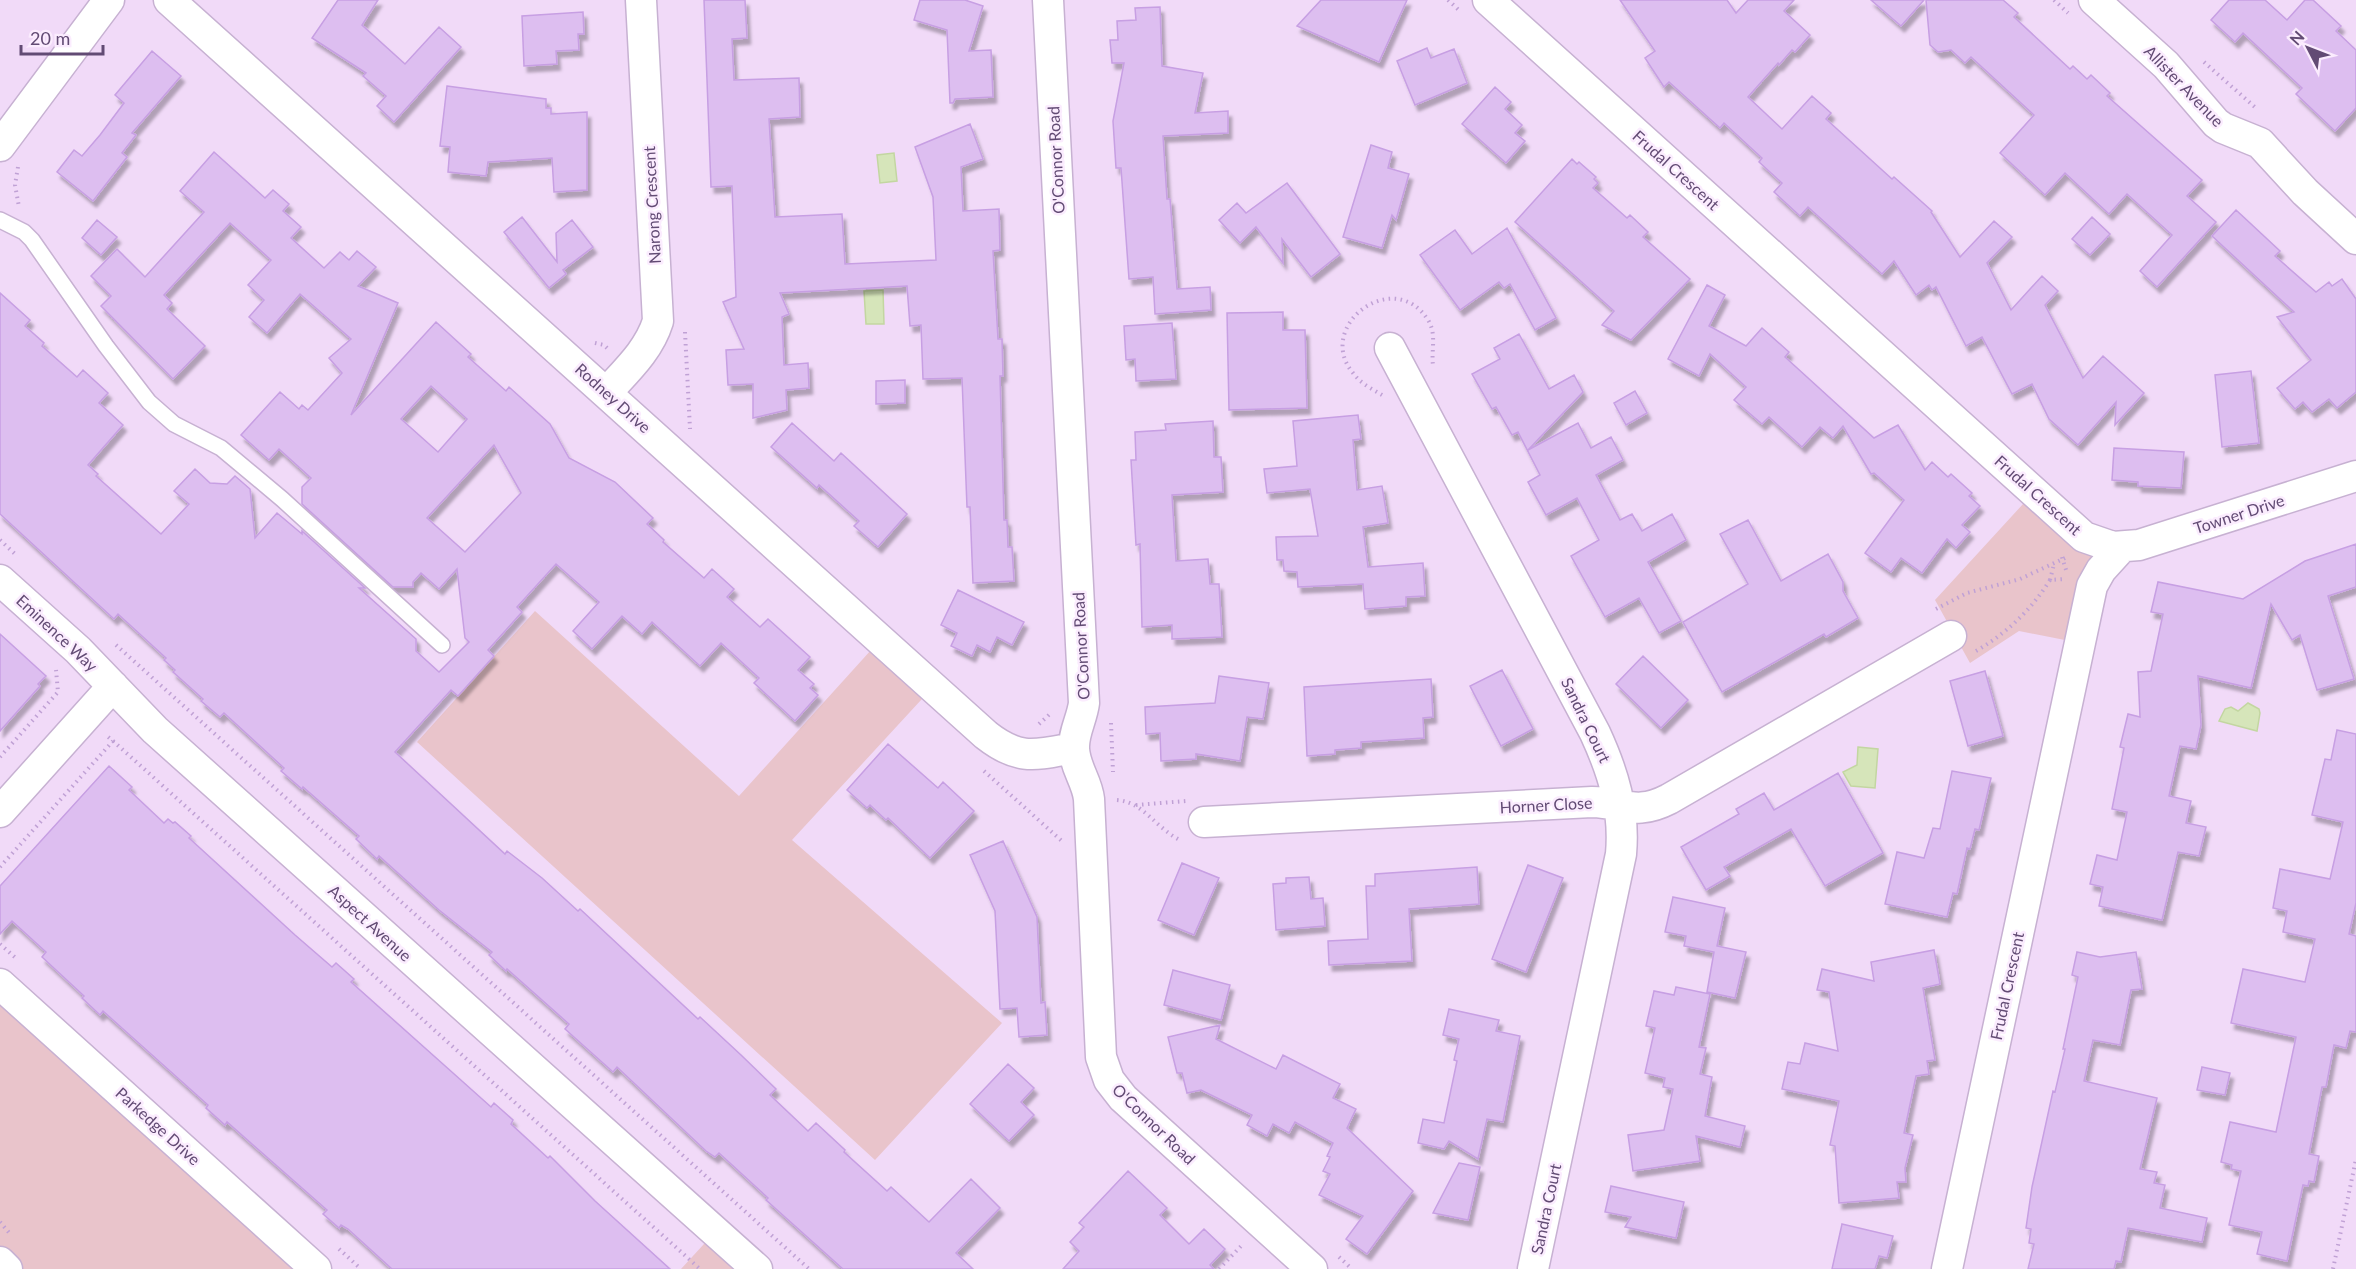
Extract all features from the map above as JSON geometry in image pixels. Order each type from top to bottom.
[{"type":"street","points":[[10,155],[109,0]]},
{"type":"street","name":"Rodney Drive","points":[[169,0],[996,743],[1005,749],[1027,754],[1074,748]]},
{"type":"street","name":"Narong Crescent","points":[[607,393],[646,349],[658,321],[641,0]]},
{"type":"street","name":"O'Connor Road","points":[[1048,0],[1084,703],[1074,748],[1077,764],[1086,782],[1089,800],[1101,1057],[1109,1080],[1123,1098],[1323,1261]]},
{"type":"street","name":"Frudal Crescent","points":[[1488,0],[2075,530],[2092,541],[2121,548],[2101,570],[2092,586],[1947,1269]]},
{"type":"street","name":"Allister Avenue","points":[[2094,0],[2166,65],[2216,123],[2260,143],[2305,192],[2356,239]]},
{"type":"street","name":"Sandra Court","points":[[1390,348],[1595,733],[1612,774],[1620,806],[1621,854],[1533,1269]]},
{"type":"street","name":"Towner Drive","points":[[2121,548],[2154,542],[2356,476]]},
{"type":"street","name":"Eminence Way","points":[[0,580],[78,650],[113,686]]},
{"type":"street","name":"Horner Close","points":[[1204,822],[1592,802],[1638,809],[1660,804],[1951,636]]},
{"type":"street","points":[[0,812],[113,686]]},
{"type":"street","name":"Aspect Avenue","points":[[113,686],[155,730],[757,1269]]},
{"type":"street","name":"Parkedge Drive","points":[[0,984],[316,1269]]},
{"type":"street","points":[[0,1262],[7,1269]]},
{"type":"lane","points":[[0,220],[16,227],[32,240],[106,346],[149,402],[174,424],[222,448],[282,499],[442,645]]},
{"type":"path","points":[[2199,57],[2260,112]]},
{"type":"path","points":[[10,155],[19,211],[16,227]]},
{"type":"path","points":[[2050,580],[2054,564]]},
{"type":"path","points":[[0,758],[58,692],[58,672],[49,664]]},
{"type":"path","points":[[172,695],[810,1269]]},
{"type":"path","points":[[1111,721],[1113,780]]},
{"type":"path","points":[[105,734],[699,1269]]},
{"type":"path","points":[[0,867],[113,741]]},
{"type":"path","points":[[1114,792],[1115,812]]},
{"type":"path","points":[[2333,1269],[2356,1159]]},
{"type":"path","points":[[1219,1269],[1244,1243]]},
{"type":"path","points":[[1323,1261],[1352,1269]]},
{"type":"shaded area","points":[[0,0],[2356,0],[2356,1269],[0,1269]]},
{"type":"shaded area","points":[[894,153],[897,181],[880,183],[877,155]]},
{"type":"shaded area","points":[[883,290],[884,324],[866,324],[864,291]]},
{"type":"shaded area","points":[[2034,492],[2099,543],[2080,643],[2019,631],[1970,663],[1935,600]]},
{"type":"shaded area","points":[[535,611],[739,796],[881,639],[933,687],[792,840],[1002,1023],[875,1160],[417,742]]},
{"type":"shaded area","points":[[2248,703],[2259,709],[2257,731],[2219,721],[2225,709],[2231,707],[2238,711]]},
{"type":"shaded area","points":[[1858,747],[1878,749],[1875,788],[1851,786],[1843,772],[1857,765]]},
{"type":"shaded area","points":[[0,984],[316,1269],[7,1269],[0,1262]]},
{"type":"shaded area","points":[[715,1232],[741,1269],[681,1269]]},
{"type":"building","points":[[338,0],[378,0],[362,25],[405,64],[439,27],[461,47],[394,122],[377,106],[386,96],[363,76],[366,73],[312,38]]},
{"type":"building","points":[[704,0],[745,0],[747,38],[732,39],[734,80],[799,78],[800,117],[769,119],[775,217],[842,214],[845,264],[936,260],[933,197],[915,147],[970,124],[983,159],[961,167],[963,211],[999,209],[1000,250],[993,251],[998,339],[1002,339],[1003,376],[1000,376],[1004,520],[1007,520],[1008,547],[1012,547],[1014,581],[973,583],[970,507],[967,507],[962,378],[923,379],[921,325],[910,326],[907,286],[780,293],[789,314],[782,317],[784,365],[808,363],[809,388],[786,390],[787,410],[753,418],[753,384],[728,385],[726,350],[744,349],[723,302],[736,297],[732,186],[711,187]]},
{"type":"building","points":[[920,0],[965,0],[983,6],[969,51],[991,50],[993,97],[955,99],[953,103],[950,103],[947,30],[914,20]]},
{"type":"building","points":[[1321,0],[1407,0],[1379,62],[1297,26]]},
{"type":"building","points":[[1620,0],[1727,0],[1736,13],[1748,0],[1794,0],[1784,11],[1810,35],[1795,52],[1792,50],[1779,65],[1778,63],[1748,97],[1782,129],[1812,96],[1831,113],[1826,119],[1892,179],[1894,177],[1932,211],[1960,257],[1994,221],[2012,237],[1987,263],[2011,310],[2042,276],[2058,291],[2045,305],[2083,378],[2103,356],[2144,393],[2115,425],[2116,402],[2078,445],[2049,419],[2032,384],[2012,394],[1982,337],[1966,346],[1936,287],[1932,290],[1929,285],[1916,295],[1894,261],[1882,274],[1808,207],[1800,216],[1774,192],[1782,183],[1759,162],[1762,158],[1724,123],[1720,128],[1669,82],[1664,87],[1645,58],[1655,51]]},
{"type":"building","points":[[1871,0],[1924,0],[1901,26]]},
{"type":"building","points":[[1926,0],[2003,0],[2018,13],[2014,17],[2070,69],[2073,66],[2087,79],[2091,75],[2110,93],[2107,96],[2202,180],[2187,196],[2216,222],[2157,287],[2140,271],[2172,235],[2127,194],[2109,214],[2065,173],[2045,195],[2000,153],[2034,115],[1971,57],[1965,63],[1951,50],[1938,52],[1930,45]]},
{"type":"building","points":[[2229,0],[2265,0],[2287,20],[2305,0],[2313,0],[2341,26],[2336,31],[2356,50],[2356,108],[2335,131],[2296,94],[2302,88],[2243,33],[2235,42],[2211,20]]},
{"type":"building","points":[[1160,7],[1162,66],[1203,73],[1195,113],[1228,111],[1228,133],[1163,136],[1177,289],[1210,287],[1211,310],[1155,314],[1153,277],[1129,279],[1121,168],[1116,168],[1113,121],[1124,63],[1112,63],[1110,40],[1118,40],[1117,21],[1136,20],[1135,8]]},
{"type":"building","points":[[583,12],[584,34],[578,34],[579,50],[556,51],[557,64],[524,66],[522,16]]},
{"type":"building","points":[[1427,48],[1431,58],[1454,49],[1467,83],[1415,105],[1397,61]]},
{"type":"building","points":[[152,51],[181,76],[132,133],[136,135],[122,153],[127,157],[93,201],[57,172],[74,150],[82,156],[100,135],[124,103],[115,95]]},
{"type":"building","points":[[447,86],[546,99],[546,108],[551,108],[551,114],[587,112],[587,190],[554,192],[552,158],[488,162],[486,176],[448,172],[450,147],[440,146]]},
{"type":"building","points":[[1495,87],[1511,102],[1505,109],[1522,125],[1515,133],[1525,141],[1506,163],[1462,124]]},
{"type":"building","points":[[1371,145],[1392,152],[1388,168],[1409,174],[1396,220],[1392,215],[1382,248],[1343,237]]},
{"type":"building","points":[[214,152],[265,198],[273,190],[289,204],[283,211],[301,227],[291,238],[324,268],[340,252],[349,260],[357,251],[376,267],[358,286],[398,303],[351,415],[436,322],[471,354],[468,357],[506,391],[509,387],[550,424],[569,458],[615,482],[653,518],[647,524],[664,540],[663,542],[704,578],[712,569],[734,589],[727,597],[760,627],[768,619],[810,657],[798,670],[814,684],[810,688],[818,695],[795,721],[754,683],[759,678],[721,643],[700,666],[652,622],[642,634],[622,616],[592,649],[573,631],[599,602],[556,564],[517,607],[522,612],[488,650],[494,656],[458,696],[451,690],[395,752],[505,854],[507,851],[542,878],[578,911],[580,909],[698,1019],[700,1017],[776,1089],[770,1095],[808,1131],[816,1123],[887,1191],[891,1187],[929,1222],[971,1179],[1000,1208],[956,1253],[973,1269],[843,1269],[766,1200],[768,1198],[719,1153],[715,1157],[706,1151],[617,1067],[613,1072],[565,1029],[569,1024],[489,955],[492,952],[439,910],[379,856],[377,859],[356,839],[359,836],[281,771],[284,768],[224,713],[220,717],[201,701],[203,699],[173,672],[175,670],[164,660],[166,658],[118,614],[114,619],[0,514],[0,293],[30,320],[25,326],[44,343],[42,346],[77,377],[83,370],[108,393],[99,403],[123,425],[88,465],[98,474],[96,476],[161,534],[189,504],[174,491],[195,469],[210,483],[227,484],[235,476],[250,489],[255,538],[277,513],[302,534],[302,531],[365,588],[359,588],[416,639],[416,651],[439,672],[469,642],[465,638],[457,569],[439,589],[421,573],[413,582],[413,587],[393,587],[302,504],[302,487],[311,478],[279,449],[269,460],[241,435],[280,392],[299,409],[302,405],[308,410],[342,373],[329,358],[351,339],[300,294],[267,333],[249,317],[264,300],[248,285],[271,260],[230,223],[164,295],[172,303],[167,309],[205,346],[173,379],[101,306],[111,296],[91,276],[117,249],[145,277],[204,212],[180,191]],"holes":[[[431,386],[467,419],[438,452],[401,419]],[[494,445],[521,493],[465,552],[427,518]]]},
{"type":"building","points":[[1572,159],[1596,177],[1594,179],[1598,183],[1593,188],[1627,218],[1630,215],[1648,232],[1643,237],[1690,279],[1631,340],[1602,325],[1614,311],[1515,222]]},
{"type":"building","points":[[1287,183],[1340,254],[1311,277],[1282,239],[1283,263],[1256,227],[1240,243],[1219,220],[1237,203],[1246,213]]},
{"type":"building","points":[[2236,210],[2280,251],[2275,256],[2316,292],[2329,282],[2332,286],[2342,279],[2356,299],[2356,392],[2337,408],[2329,399],[2312,412],[2303,402],[2295,409],[2277,388],[2311,360],[2277,317],[2294,312],[2212,236]]},
{"type":"building","points":[[522,217],[557,262],[556,233],[572,220],[593,247],[563,270],[566,274],[549,288],[504,232]]},
{"type":"building","points":[[2092,217],[2110,234],[2090,255],[2072,239]]},
{"type":"building","points":[[97,220],[117,237],[101,255],[82,238]]},
{"type":"building","points":[[1507,228],[1556,318],[1535,330],[1510,284],[1504,288],[1499,282],[1460,310],[1420,255],[1455,230],[1472,254]]},
{"type":"building","points":[[1707,285],[1725,295],[1709,326],[1746,346],[1762,328],[1789,352],[1785,357],[1874,438],[1898,425],[1925,470],[1932,462],[1948,477],[1951,474],[1972,493],[1969,496],[1980,506],[1962,525],[1970,532],[1956,548],[1947,539],[1922,573],[1901,558],[1891,572],[1865,553],[1904,500],[1874,473],[1871,474],[1843,426],[1833,438],[1820,427],[1802,447],[1769,417],[1762,424],[1734,400],[1746,387],[1710,354],[1699,376],[1668,359]]},
{"type":"building","points":[[1283,312],[1283,330],[1305,330],[1307,408],[1229,410],[1227,313]]},
{"type":"building","points":[[1172,323],[1176,379],[1136,381],[1135,359],[1126,360],[1124,326]]},
{"type":"building","points":[[1519,334],[1549,389],[1574,375],[1583,392],[1528,450],[1578,423],[1591,448],[1611,437],[1623,460],[1596,475],[1620,520],[1632,514],[1642,531],[1672,514],[1686,540],[1648,562],[1681,621],[1659,633],[1639,598],[1605,617],[1571,556],[1599,540],[1577,498],[1546,515],[1528,482],[1540,475],[1518,432],[1512,435],[1496,407],[1492,409],[1472,374],[1500,359],[1494,348]]},
{"type":"building","points":[[2251,371],[2259,443],[2222,447],[2215,375]]},
{"type":"building","points":[[905,380],[905,403],[876,404],[876,381]]},
{"type":"building","points":[[1635,391],[1647,413],[1626,425],[1614,403]]},
{"type":"building","points":[[1358,415],[1361,439],[1353,440],[1357,490],[1382,486],[1388,523],[1363,527],[1368,567],[1423,563],[1425,596],[1406,597],[1406,606],[1365,609],[1363,584],[1298,587],[1297,572],[1284,571],[1283,560],[1277,560],[1276,537],[1318,536],[1310,489],[1267,493],[1264,469],[1297,466],[1293,421]]},
{"type":"building","points":[[1213,421],[1214,457],[1221,457],[1223,492],[1172,495],[1176,561],[1208,559],[1210,584],[1219,584],[1222,637],[1172,639],[1172,625],[1142,627],[1140,544],[1136,545],[1131,460],[1136,460],[1135,432],[1166,430],[1165,424]]},
{"type":"building","points":[[792,423],[834,461],[841,453],[907,514],[878,547],[854,526],[859,521],[819,485],[817,488],[771,447]]},
{"type":"building","points":[[2114,448],[2184,452],[2181,488],[2138,486],[2138,482],[2112,480]]},
{"type":"building","points":[[1748,520],[1781,581],[1828,554],[1843,582],[1843,591],[1858,618],[1826,637],[1824,634],[1722,692],[1683,622],[1748,584],[1720,534]]},
{"type":"building","points":[[2356,544],[2356,587],[2328,596],[2354,679],[2317,690],[2300,635],[2292,640],[2271,604],[2251,688],[2198,676],[2201,725],[2196,749],[2180,746],[2169,796],[2191,801],[2186,823],[2206,827],[2199,856],[2178,852],[2162,920],[2099,906],[2103,887],[2090,884],[2097,855],[2117,860],[2127,812],[2112,809],[2124,748],[2120,747],[2128,714],[2140,717],[2138,672],[2151,671],[2163,614],[2151,612],[2158,582],[2243,599],[2305,561]]},
{"type":"building","points":[[958,590],[1024,622],[1012,645],[997,637],[990,652],[977,645],[972,656],[951,646],[957,633],[941,625]]},
{"type":"building","points":[[0,634],[46,676],[38,684],[40,686],[0,731]]},
{"type":"building","points":[[1643,656],[1688,700],[1661,728],[1616,684]]},
{"type":"building","points":[[1502,670],[1533,729],[1501,746],[1470,686]]},
{"type":"building","points":[[1985,671],[2003,736],[1968,746],[1950,681]]},
{"type":"building","points":[[1219,676],[1269,683],[1263,719],[1247,717],[1240,761],[1196,754],[1196,759],[1161,761],[1160,733],[1146,734],[1145,707],[1215,703]]},
{"type":"building","points":[[1431,679],[1433,717],[1423,718],[1424,738],[1361,742],[1361,748],[1335,750],[1335,754],[1307,756],[1304,687]]},
{"type":"building","points":[[2337,730],[2356,734],[2356,903],[2349,934],[2356,936],[2356,1032],[2350,1031],[2346,1048],[2334,1045],[2326,1087],[2322,1087],[2309,1154],[2319,1156],[2314,1182],[2309,1181],[2308,1186],[2303,1185],[2287,1261],[2257,1254],[2262,1232],[2229,1225],[2241,1171],[2231,1169],[2232,1165],[2221,1162],[2230,1122],[2276,1132],[2296,1037],[2231,1023],[2243,969],[2305,982],[2315,939],[2283,932],[2287,911],[2273,908],[2280,869],[2330,879],[2343,822],[2312,815],[2325,759],[2331,760]]},
{"type":"building","points":[[888,744],[938,788],[943,782],[974,811],[930,858],[888,818],[886,820],[870,805],[867,808],[847,790]]},
{"type":"building","points":[[109,766],[132,787],[129,790],[164,823],[168,819],[175,822],[191,836],[189,838],[295,935],[332,967],[336,963],[354,979],[351,982],[491,1107],[494,1103],[513,1120],[511,1124],[548,1158],[550,1156],[595,1201],[670,1269],[392,1269],[348,1229],[341,1225],[339,1228],[323,1214],[327,1210],[227,1122],[225,1125],[206,1108],[208,1105],[103,1011],[100,1015],[82,998],[84,996],[42,957],[46,952],[12,921],[0,934],[0,886]]},
{"type":"building","points":[[1952,771],[1991,778],[1979,830],[1975,829],[1970,849],[1967,848],[1957,894],[1953,893],[1947,917],[1885,904],[1897,852],[1924,858],[1933,828],[1940,829]]},
{"type":"building","points":[[1838,773],[1883,853],[1825,886],[1791,829],[1724,867],[1730,876],[1706,890],[1681,847],[1739,814],[1736,809],[1764,793],[1774,810]]},
{"type":"building","points":[[1003,841],[1037,917],[1041,1003],[1045,1002],[1047,1035],[1019,1037],[1017,1008],[1000,1009],[995,911],[970,855]]},
{"type":"building","points":[[1182,863],[1219,878],[1194,935],[1158,920]]},
{"type":"building","points":[[1528,865],[1563,878],[1526,972],[1492,959]]},
{"type":"building","points":[[1477,867],[1479,904],[1409,909],[1412,961],[1329,965],[1328,941],[1368,939],[1366,886],[1375,886],[1375,874]]},
{"type":"building","points":[[1309,877],[1311,899],[1323,898],[1325,926],[1276,930],[1273,884],[1286,883],[1286,878]]},
{"type":"building","points":[[1673,897],[1725,908],[1717,946],[1746,952],[1735,998],[1707,992],[1714,952],[1684,946],[1686,936],[1665,932]]},
{"type":"building","points":[[1934,950],[1940,984],[1923,988],[1935,1060],[1927,1061],[1929,1074],[1916,1076],[1904,1133],[1913,1135],[1905,1168],[1906,1182],[1897,1182],[1899,1198],[1839,1203],[1835,1146],[1830,1145],[1839,1101],[1782,1089],[1788,1062],[1800,1064],[1805,1043],[1838,1051],[1829,992],[1817,990],[1822,969],[1874,981],[1871,962]]},
{"type":"building","points":[[2077,952],[2100,957],[2136,952],[2142,989],[2131,990],[2120,1045],[2093,1040],[2084,1081],[2157,1098],[2140,1169],[2157,1172],[2154,1183],[2165,1185],[2160,1208],[2207,1218],[2202,1242],[2128,1228],[2121,1262],[2116,1261],[2114,1269],[2028,1269],[2034,1244],[2029,1243],[2031,1229],[2026,1228],[2032,1187],[2053,1091],[2055,1092],[2065,1049],[2063,1049],[2078,977],[2072,975]]},
{"type":"building","points":[[1173,970],[1230,985],[1221,1020],[1164,1005]]},
{"type":"building","points":[[1676,987],[1710,994],[1699,1047],[1706,1048],[1700,1074],[1712,1077],[1705,1116],[1745,1126],[1740,1147],[1696,1136],[1700,1161],[1633,1171],[1628,1135],[1664,1130],[1673,1089],[1663,1087],[1665,1078],[1645,1073],[1655,1028],[1646,1026],[1654,991],[1674,995]]},
{"type":"building","points":[[1449,1009],[1499,1020],[1496,1031],[1520,1036],[1503,1122],[1487,1119],[1478,1159],[1449,1141],[1444,1149],[1418,1143],[1423,1119],[1444,1123],[1457,1061],[1454,1060],[1459,1039],[1443,1035]]},
{"type":"building","points":[[1220,1025],[1216,1039],[1276,1069],[1283,1055],[1340,1084],[1333,1098],[1356,1109],[1347,1128],[1413,1191],[1367,1254],[1346,1239],[1363,1216],[1319,1195],[1330,1174],[1323,1171],[1330,1157],[1327,1156],[1333,1143],[1295,1122],[1289,1133],[1273,1124],[1267,1136],[1247,1125],[1252,1115],[1201,1090],[1187,1093],[1182,1073],[1177,1073],[1168,1037]]},
{"type":"building","points":[[1008,1064],[1034,1088],[1021,1102],[1034,1115],[1009,1141],[970,1104]]},
{"type":"building","points":[[2202,1067],[2230,1073],[2225,1095],[2197,1090]]},
{"type":"building","points":[[1459,1163],[1480,1167],[1468,1220],[1433,1213]]},
{"type":"building","points":[[1128,1171],[1167,1208],[1160,1215],[1189,1244],[1204,1229],[1225,1249],[1210,1265],[1214,1269],[1063,1269],[1079,1251],[1070,1242],[1084,1227],[1079,1223]]},
{"type":"building","points":[[1611,1186],[1684,1202],[1676,1238],[1625,1227],[1631,1217],[1605,1212]]},
{"type":"building","points":[[1842,1224],[1893,1236],[1887,1258],[1879,1256],[1875,1269],[1832,1269]]}]
